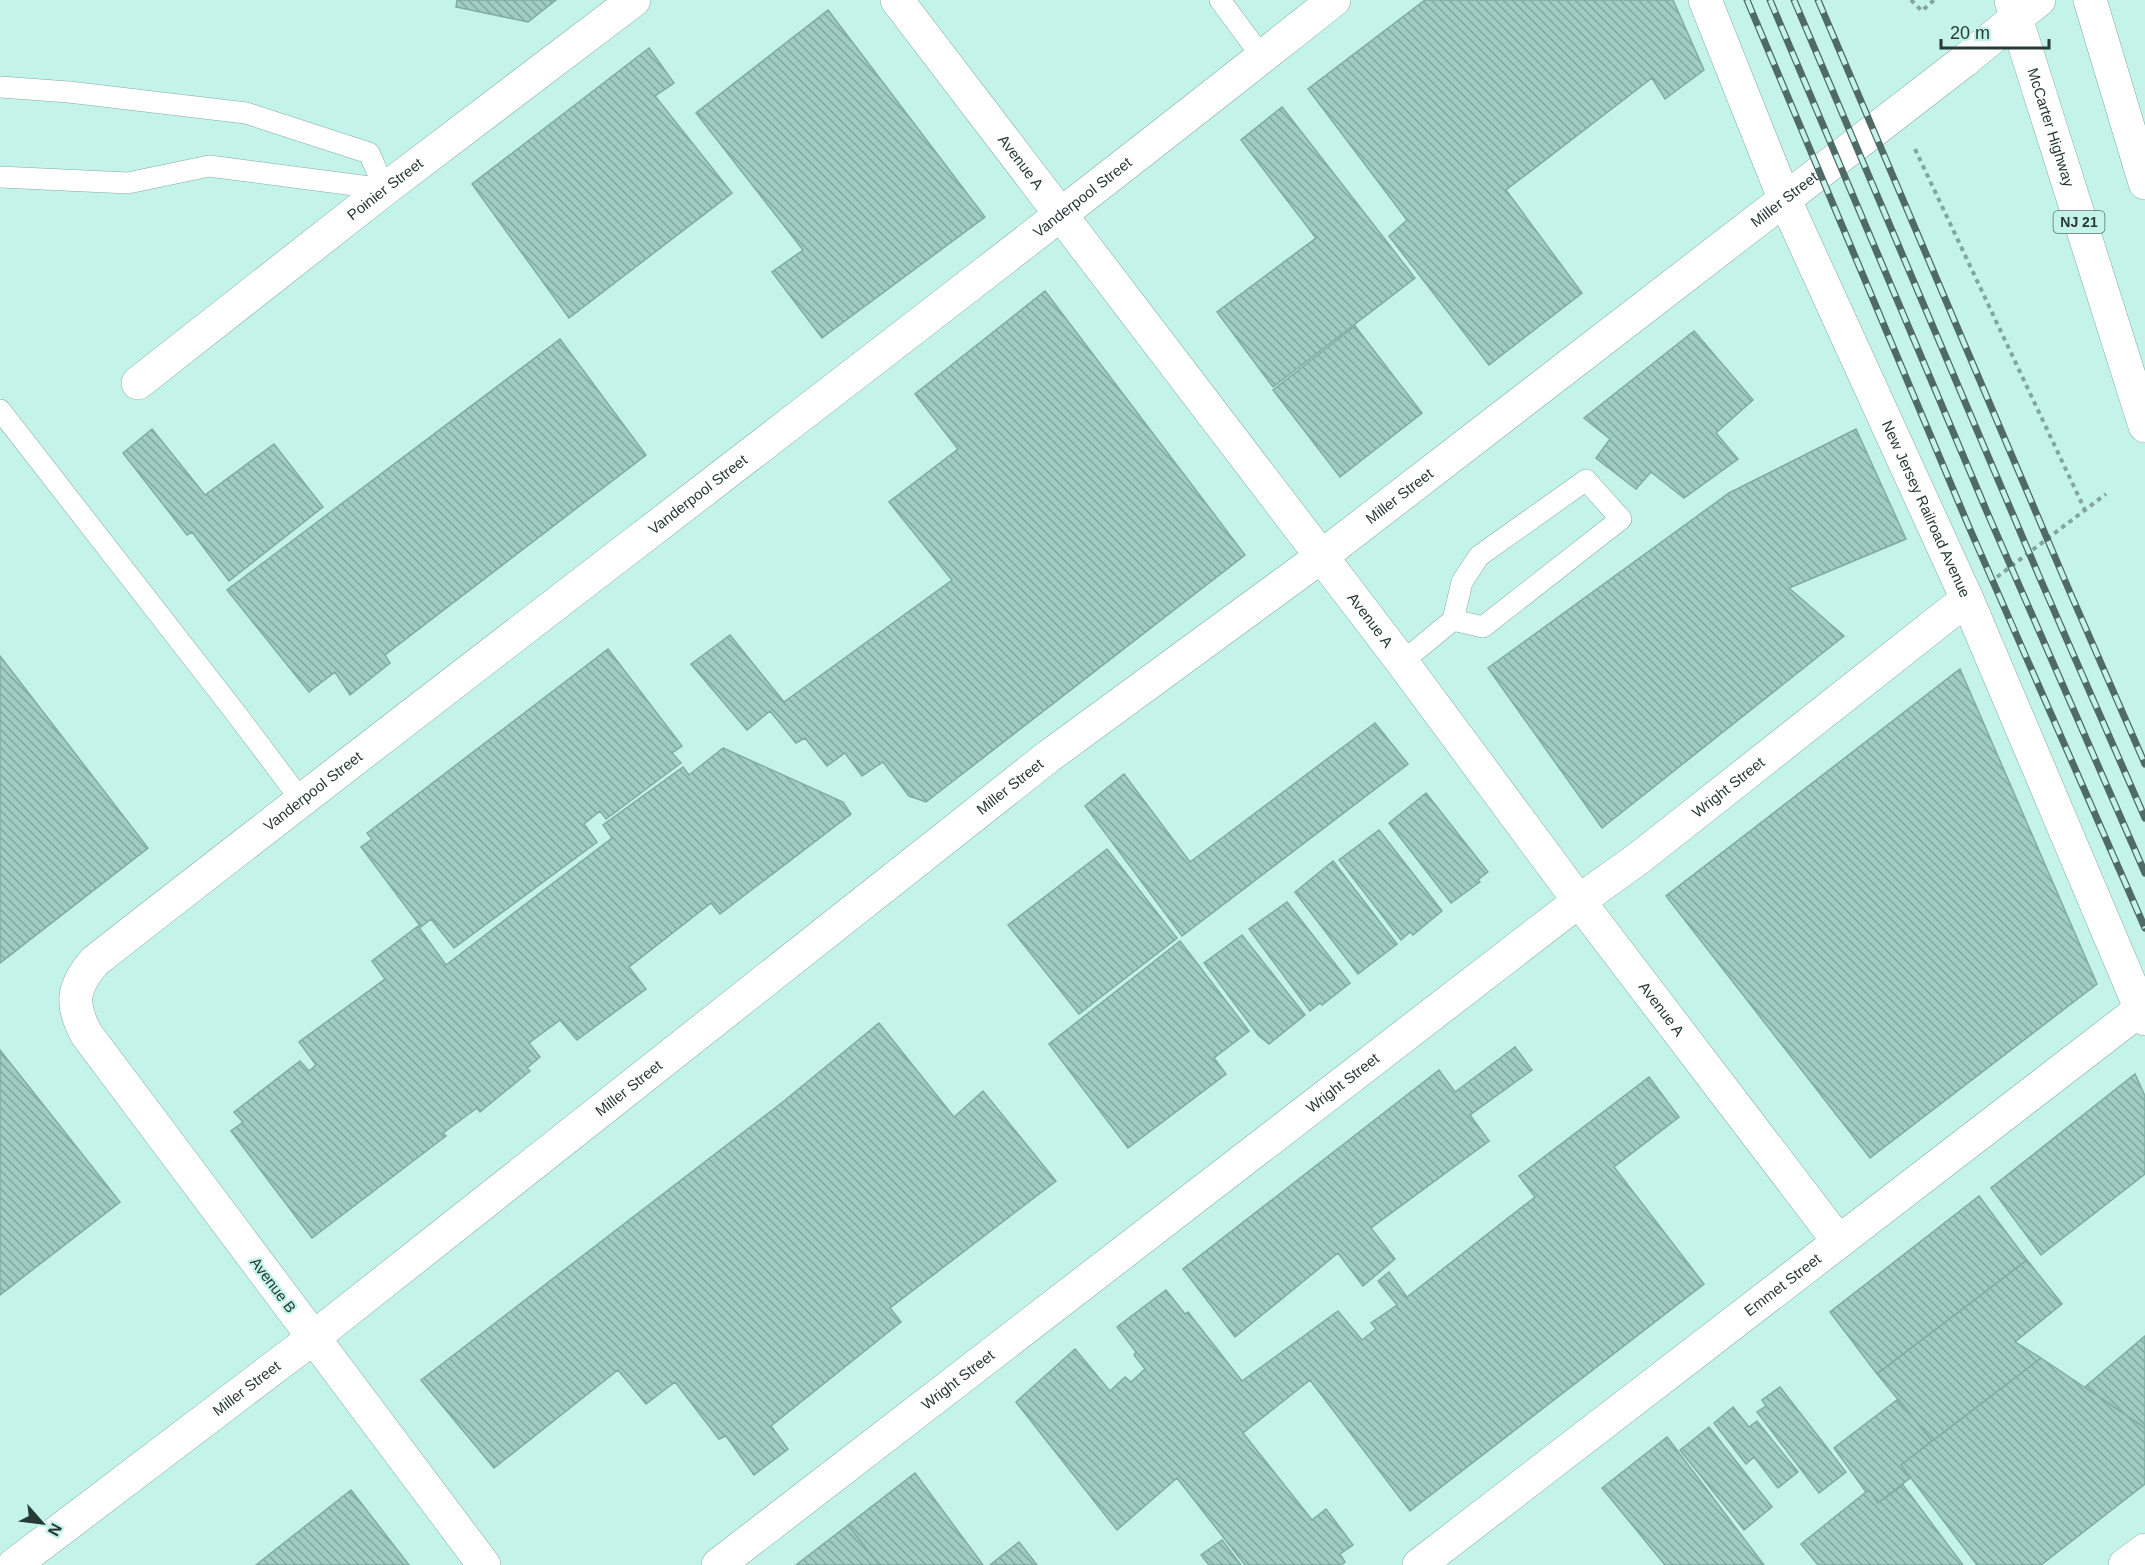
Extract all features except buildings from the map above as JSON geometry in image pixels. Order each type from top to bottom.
[{"type":"street","name":"Poinier Street","points":[[138,383],[385,189],[634,0]]},
{"type":"street","name":"Avenue A","points":[[897,0],[1322,556],[1579,901],[1839,1242]]},
{"type":"street","name":"Vanderpool Street","points":[[76,998],[81,978],[95,961],[1334,0]]},
{"type":"street","name":"New Jersey Railroad Avenue","points":[[1705,0],[1784,198],[1967,599],[2144,1011]]},
{"type":"street","points":[[2090,0],[2145,183]]},
{"type":"street","name":"Miller Street","points":[[14,1565],[313,1338],[1049,756],[1322,556],[1964,61],[2022,6]]},
{"type":"street","name":"McCarter Highway","points":[[2022,6],[2145,426]]},
{"type":"street","name":"Wright Street","points":[[718,1565],[1579,901],[1639,858],[1967,599]]},
{"type":"street","name":"Avenue B","points":[[76,998],[78,1017],[87,1035],[484,1565]]},
{"type":"street","name":"Emmet Street","points":[[1419,1565],[2144,1011]]},
{"type":"street","points":[[2125,1565],[2145,1550]]},
{"type":"lane","points":[[1220,0],[1262,57]]},
{"type":"lane","points":[[0,87],[69,92],[246,113],[369,153],[385,189]]},
{"type":"lane","points":[[0,177],[128,183],[209,166],[385,189]]},
{"type":"lane","points":[[0,410],[301,800]]},
{"type":"lane","points":[[1402,662],[1453,620],[1462,582],[1479,556],[1586,480],[1621,519],[1482,627],[1453,620]]},
{"type":"path","points":[[1911,0],[1922,11],[1934,0]]},
{"type":"path","points":[[1915,149],[2085,510]]},
{"type":"path","points":[[1967,599],[2106,494]]},
{"type":"railway","points":[[1747,0],[1969,527],[2145,928]]},
{"type":"railway","points":[[1770,0],[1987,512],[2145,873]]},
{"type":"railway","points":[[1794,0],[2042,583],[2145,818]]},
{"type":"railway","points":[[1818,0],[2145,764]]}]
